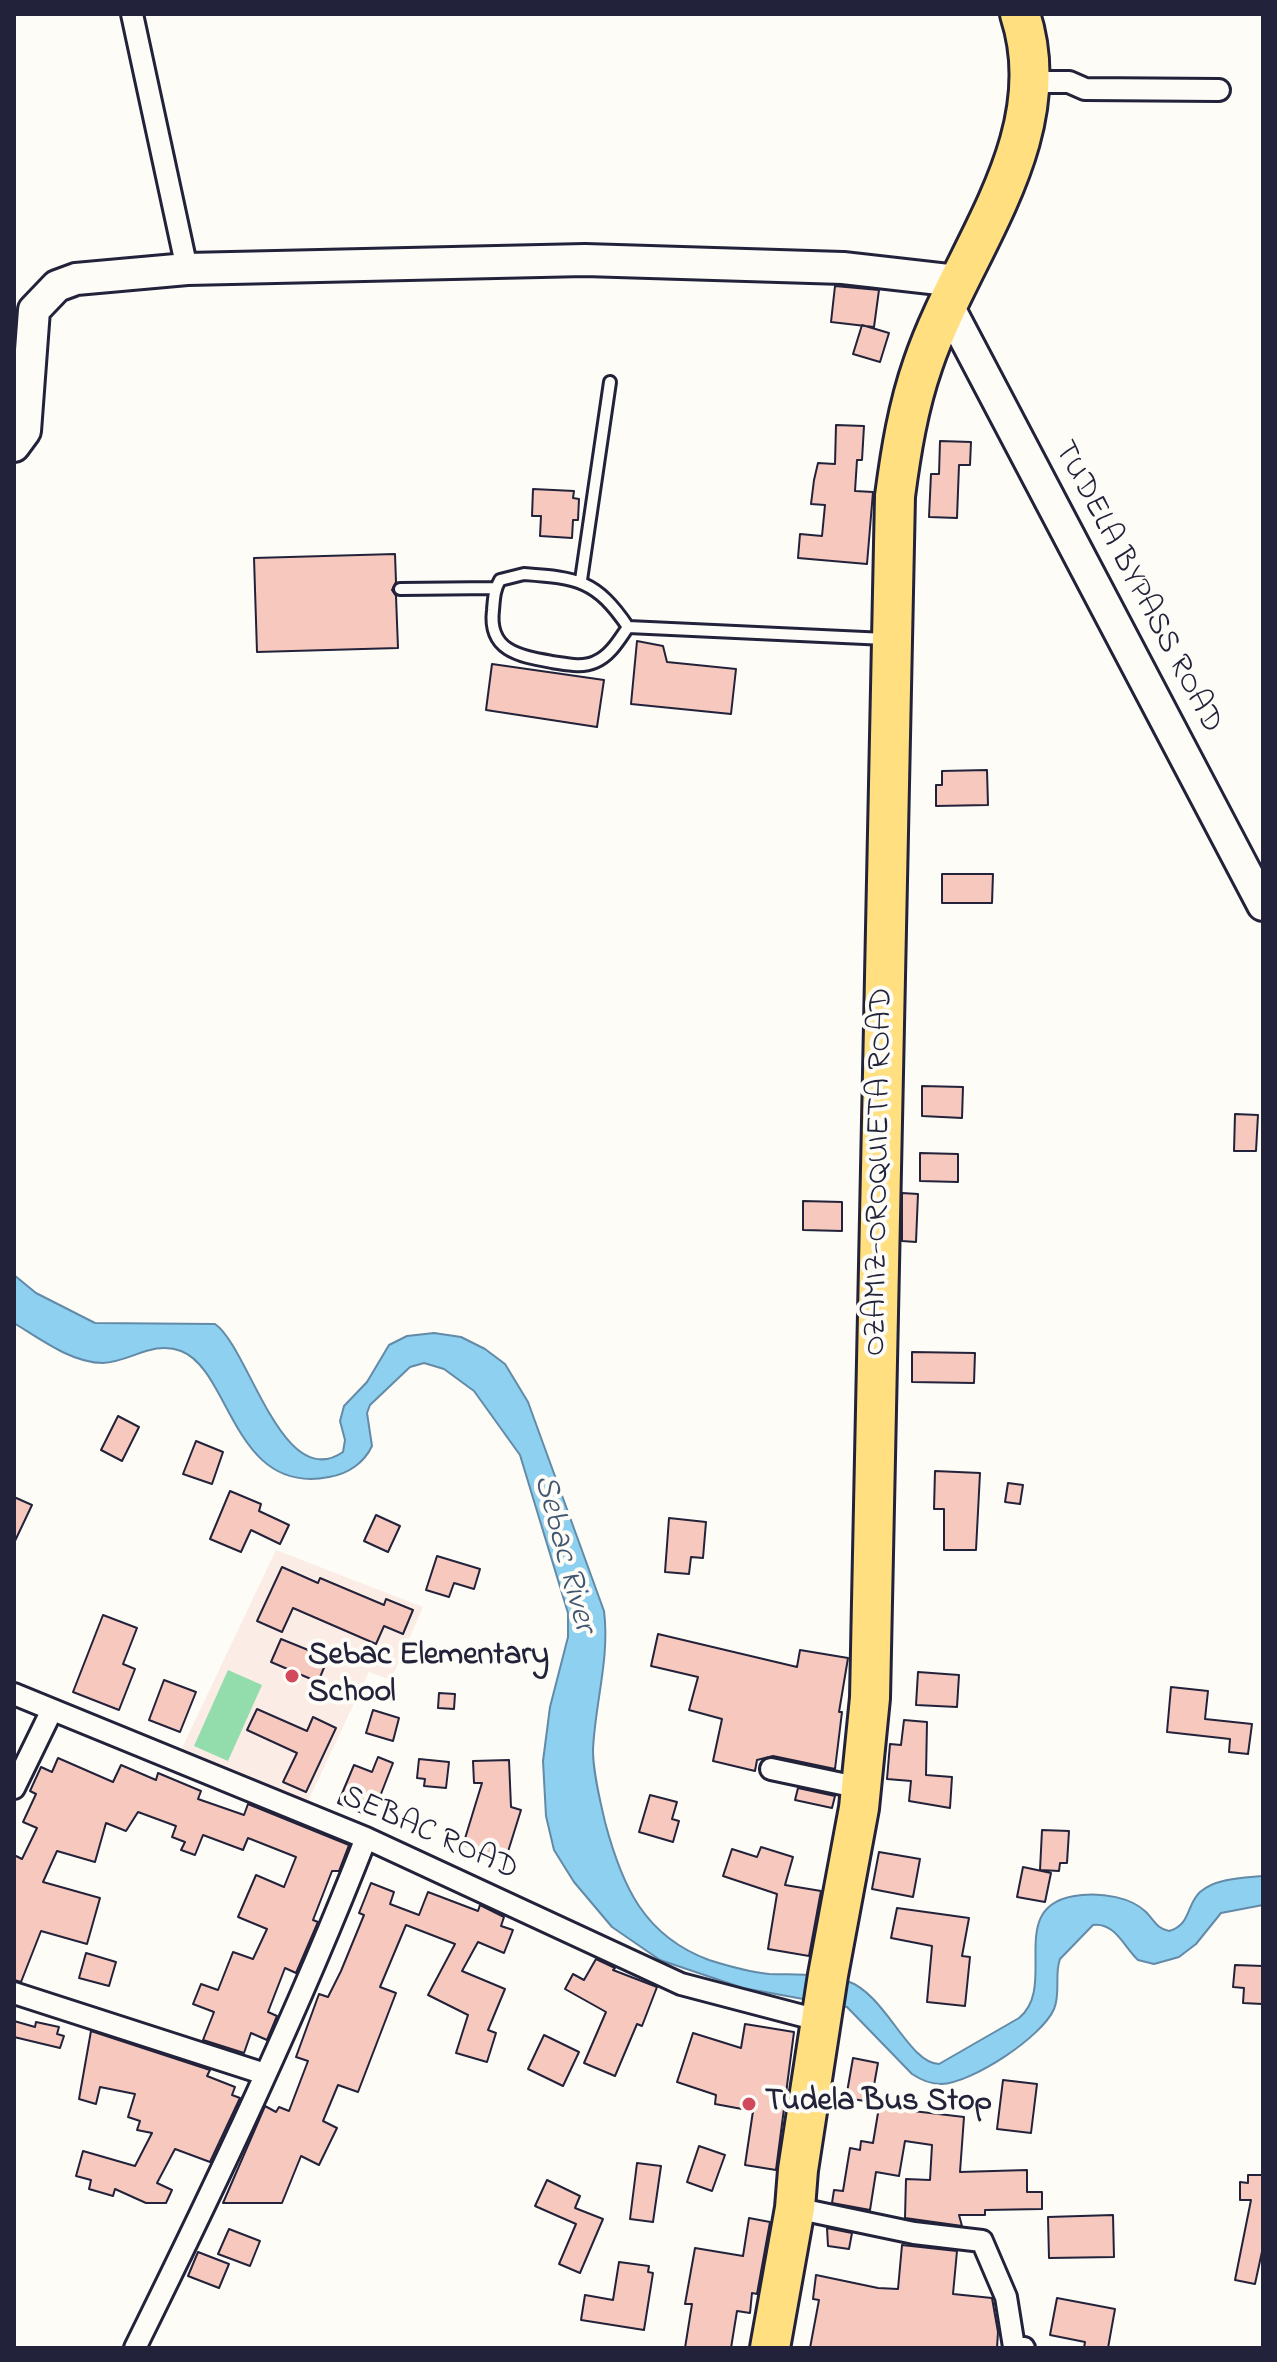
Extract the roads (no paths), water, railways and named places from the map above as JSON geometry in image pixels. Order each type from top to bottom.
[{"type":"highway","name":"OZAMIZ-OROQUIETA ROAD","points":[[770,2348],[861,1788],[870,1698],[895,496],[903,441],[922,365],[952,292],[1013,165],[1027,120],[1030,82],[1020,14]]},
{"type":"street","points":[[132,14],[187,269]]},
{"type":"street","points":[[1030,82],[1069,82],[1085,89],[1219,90]]},
{"type":"street","points":[[14,446],[25,431],[30,329],[34,310],[44,296],[76,279],[187,269],[585,260],[843,268],[952,292]]},
{"type":"street","name":"TUDELA BYPASS ROAD","points":[[952,292],[1263,905]]},
{"type":"street","name":"SEBAC ROAD","points":[[14,1694],[366,1838],[681,1984],[825,2002]]},
{"type":"street","points":[[14,1788],[52,1710]]},
{"type":"street","points":[[771,1769],[861,1788]]},
{"type":"street","points":[[135,2348],[326,1941],[366,1838]]},
{"type":"street","points":[[14,1993],[265,2074]]},
{"type":"street","points":[[795,2208],[914,2233],[982,2241],[1006,2297],[1014,2347],[1024,2348]]},
{"type":"lane","points":[[581,580],[610,382]]},
{"type":"lane","points":[[400,589],[495,588],[509,575],[524,574],[581,580],[611,602],[628,627]]},
{"type":"lane","points":[[495,588],[493,632],[498,642],[517,656],[572,665],[592,664],[609,653],[628,627]]},
{"type":"lane","points":[[628,627],[892,639]]},
{"type":"water","name":"Sebac River","points":[[14,1275],[36,1293],[95,1323],[215,1324],[228,1338],[285,1436],[302,1453],[321,1460],[343,1452],[345,1440],[340,1421],[344,1406],[367,1382],[389,1345],[407,1336],[434,1333],[461,1337],[505,1364],[528,1402],[604,1611],[604,1663],[593,1750],[597,1786],[612,1845],[619,1867],[639,1906],[652,1923],[687,1950],[709,1960],[754,1972],[847,1981],[873,1999],[917,2053],[939,2064],[1019,2018],[1030,2004],[1035,1986],[1037,1928],[1044,1913],[1058,1901],[1082,1895],[1116,1897],[1140,1907],[1159,1926],[1169,1931],[1181,1924],[1196,1897],[1206,1887],[1263,1876],[1263,1905],[1221,1913],[1196,1944],[1179,1957],[1154,1964],[1138,1960],[1107,1927],[1093,1925],[1060,1959],[1056,2003],[1036,2032],[987,2067],[954,2082],[941,2084],[912,2074],[847,2007],[743,1988],[660,1960],[612,1927],[574,1882],[554,1850],[546,1816],[543,1761],[550,1707],[568,1637],[568,1613],[520,1455],[474,1391],[444,1369],[424,1363],[410,1367],[370,1405],[367,1413],[372,1446],[360,1462],[336,1476],[297,1478],[272,1468],[253,1450],[212,1381],[198,1363],[181,1351],[161,1348],[113,1362],[91,1362],[57,1349],[14,1323]]},
{"type":"place","name":"Sebac Elementary School","points":[[292,1676]]},
{"type":"place","name":"Tudela Bus Stop","points":[[749,2104]]}]
